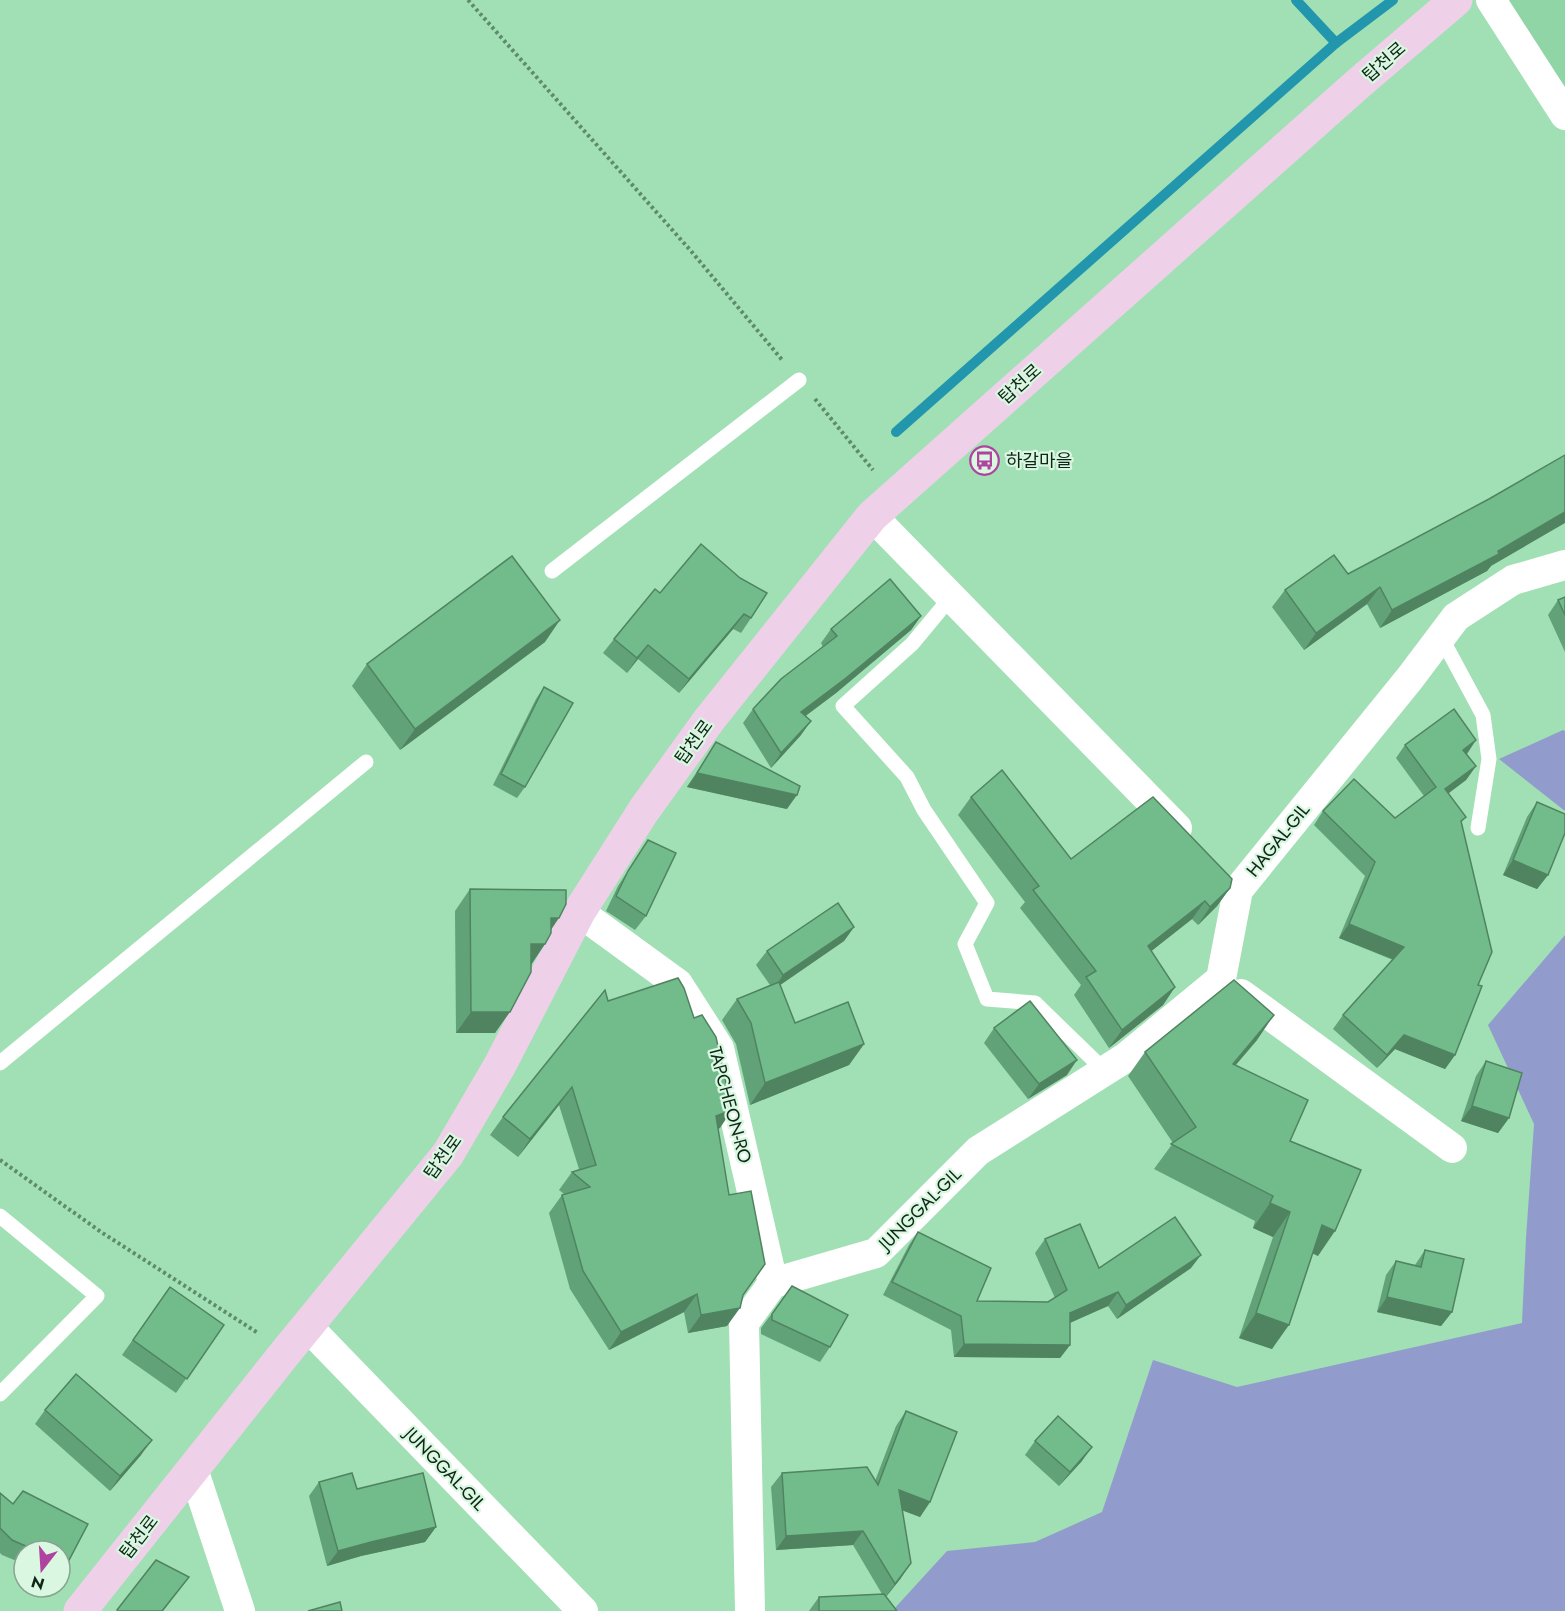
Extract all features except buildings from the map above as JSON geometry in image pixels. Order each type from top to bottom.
[{"type":"main road","name":"탑천로","points":[[80,1611],[286,1352],[448,1155],[500,1065],[579,912],[644,810],[798,606],[883,506],[1359,83],[1456,0]]},
{"type":"street","points":[[1491,0],[1565,115]]},
{"type":"street","points":[[883,506],[951,597],[1197,848]]},
{"type":"street","name":"HAGAL-GIL","points":[[1221,979],[1229,882],[1410,678],[1456,617],[1513,580],[1565,565]]},
{"type":"street","name":"TAPCHEON-RO","points":[[579,912],[678,984],[719,1048],[773,1283]]},
{"type":"street","points":[[1221,979],[1452,1148]]},
{"type":"street","name":"JUNGGAL-GIL","points":[[773,1283],[876,1252],[978,1151],[1125,1058],[1221,979]]},
{"type":"street","points":[[750,1611],[744,1323],[773,1283]]},
{"type":"street","name":"JUNGGAL-GIL","points":[[307,1326],[583,1611]]},
{"type":"street","points":[[193,1469],[240,1611]]},
{"type":"lane","points":[[552,572],[799,380]]},
{"type":"lane","points":[[951,597],[912,644],[843,706],[907,777],[924,810],[987,903],[965,944],[987,999],[1035,1002],[1105,1071]]},
{"type":"lane","points":[[1441,637],[1483,715],[1489,759],[1478,828]]},
{"type":"lane","points":[[0,1063],[366,762]]},
{"type":"lane","points":[[0,1216],[97,1296],[0,1394]]},
{"type":"path","points":[[468,0],[692,251],[799,380],[883,506]]},
{"type":"path","points":[[0,1160],[101,1232],[286,1352]]},
{"type":"shaded area","points":[[1503,0],[1565,0],[1565,86]]},
{"type":"shaded area","points":[[1565,731],[1565,811],[1499,759]]},
{"type":"shaded area","points":[[1565,935],[1565,1611],[895,1611],[894,1609],[947,1551],[1035,1542],[1102,1512],[1153,1360],[1237,1387],[1522,1323],[1534,1124],[1488,1025]]},
{"type":"waterway","points":[[1296,0],[1336,43]]},
{"type":"waterway","points":[[896,432],[1336,43],[1393,0]]},
{"type":"place","name":"하갈마을","points":[[985,461]]}]
